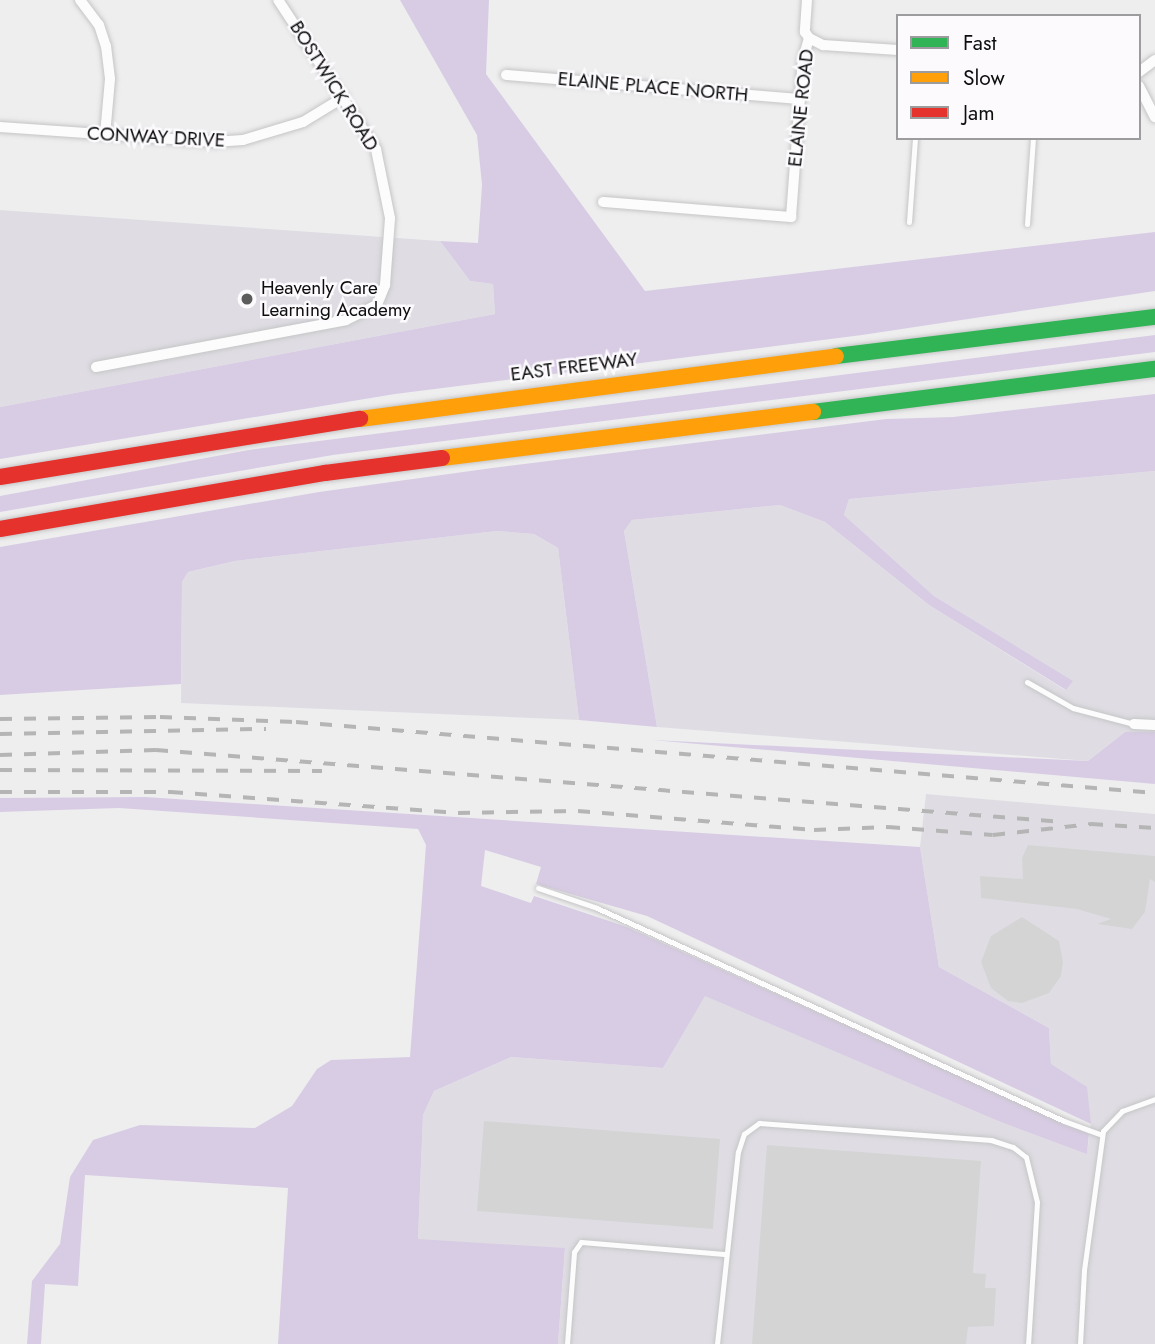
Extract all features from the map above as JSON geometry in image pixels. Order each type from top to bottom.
[{"type":"highway","points":[[989,337],[1155,310]]},
{"type":"highway","name":"EAST FREEWAY","points":[[0,477],[278,429],[1155,317]]},
{"type":"highway","points":[[0,529],[325,473],[1155,369]]},
{"type":"street","points":[[79,0],[99,25],[106,46],[106,135]]},
{"type":"street","name":"BOSTWICK ROAD","points":[[96,367],[346,320],[377,305],[385,285],[390,218],[384,173],[376,149],[278,0]]},
{"type":"street","name":"ELAINE ROAD","points":[[603,202],[791,217],[800,99],[809,38],[805,32],[807,0]]},
{"type":"street","points":[[809,38],[823,45],[896,50]]},
{"type":"street","name":"ELAINE PLACE NORTH","points":[[506,75],[800,99]]},
{"type":"street","points":[[1141,90],[1155,117]]},
{"type":"street","name":"CONWAY DRIVE","points":[[0,127],[106,135],[243,140],[303,122],[344,97]]},
{"type":"street","points":[[1135,724],[1155,725]]},
{"type":"lane","points":[[909,222],[915,140]]},
{"type":"lane","points":[[1027,224],[1033,140]]},
{"type":"lane","points":[[1027,682],[1073,708],[1135,724]]},
{"type":"lane","points":[[538,888],[597,908],[1063,1121],[1102,1135]]},
{"type":"lane","points":[[1080,1344],[1084,1270],[1102,1135],[1110,1120],[1122,1111],[1155,1099]]},
{"type":"lane","points":[[717,1344],[738,1152],[744,1134],[759,1124],[991,1140],[1020,1152],[1033,1174],[1037,1202],[1028,1344]]},
{"type":"lane","points":[[568,1344],[574,1252],[581,1242],[725,1254]]},
{"type":"shaded area","points":[[400,0],[489,0],[486,74],[645,291],[1155,232],[1155,291],[862,335],[395,394],[0,459],[0,407],[495,314],[493,284],[470,281],[440,241],[478,243],[482,185],[477,135]]},
{"type":"shaded area","name":"Heavenly Care Learning Academy","points":[[0,210],[440,241],[470,281],[493,284],[495,314],[0,407]]},
{"type":"shaded area","points":[[1155,335],[1155,352],[333,455],[0,512],[0,496],[249,450]]},
{"type":"shaded area","points":[[1155,394],[1155,471],[849,499],[844,515],[934,596],[1073,681],[1066,690],[929,605],[825,522],[780,505],[632,520],[624,531],[657,727],[579,720],[558,548],[534,534],[497,531],[235,561],[188,572],[182,582],[181,684],[0,695],[0,547],[319,492],[492,468],[886,419],[953,417]]},
{"type":"shaded area","points":[[1155,471],[1155,732],[1125,732],[1088,761],[657,727],[624,531],[632,520],[780,505],[825,522],[929,605],[1065,690],[1072,681],[934,596],[844,515],[849,499]]},
{"type":"shaded area","points":[[497,531],[534,534],[558,548],[579,720],[181,703],[182,582],[188,572],[235,561]]},
{"type":"shaded area","points":[[1125,732],[1155,732],[1155,784],[652,740],[1088,761]]},
{"type":"shaded area","points":[[926,794],[1155,814],[1155,1344],[558,1344],[565,1249],[418,1240],[423,1115],[434,1091],[511,1057],[663,1068],[705,995],[998,1121],[1087,1153],[1091,1124],[1051,1064],[1049,1028],[939,967],[920,847]]},
{"type":"shaded area","points":[[145,797],[920,847],[939,967],[1049,1028],[1051,1064],[1087,1087],[1091,1124],[647,916],[536,884],[541,867],[485,850],[481,886],[531,903],[534,896],[627,927],[1089,1134],[1087,1154],[998,1121],[705,996],[663,1068],[511,1057],[434,1091],[423,1115],[418,1239],[565,1248],[558,1344],[278,1344],[288,1188],[85,1175],[78,1286],[45,1284],[41,1344],[27,1344],[32,1281],[60,1244],[70,1177],[93,1140],[140,1125],[255,1128],[292,1106],[317,1069],[331,1060],[410,1057],[426,845],[418,829],[119,808],[0,812],[0,798]]},
{"type":"building","points":[[1028,845],[1155,856],[1155,882],[1150,879],[1145,912],[1132,929],[1097,924],[1111,919],[1077,909],[981,898],[980,876],[1023,879],[1022,858]]},
{"type":"building","points":[[1022,917],[1059,941],[1063,962],[1061,976],[1049,993],[1022,1003],[1008,1001],[991,988],[981,962],[991,936]]},
{"type":"building","points":[[484,1121],[720,1139],[713,1229],[477,1211]]},
{"type":"building","points":[[767,1145],[981,1161],[973,1273],[986,1274],[985,1288],[996,1288],[994,1326],[968,1327],[966,1344],[752,1344]]},
{"type":"railway","points":[[0,719],[160,717],[296,722],[1155,793]]},
{"type":"railway","points":[[0,734],[266,729]]},
{"type":"railway","points":[[0,755],[156,750],[1063,822]]},
{"type":"railway","points":[[0,770],[322,771]]},
{"type":"railway","points":[[0,792],[171,792],[458,813],[578,811],[814,830],[888,827],[993,835],[1091,824],[1155,828]]},
{"type":"traffic: fast","points":[[836,356],[1155,317]]},
{"type":"traffic: fast","points":[[813,412],[1155,369]]},
{"type":"traffic: slow","points":[[360,419],[836,356]]},
{"type":"traffic: slow","points":[[442,458],[813,412]]},
{"type":"traffic: jam","points":[[0,477],[360,419]]},
{"type":"traffic: jam","points":[[0,529],[325,473],[442,458]]},
{"type":"place","name":"Heavenly Care Learning Academy","points":[[247,299]]}]
